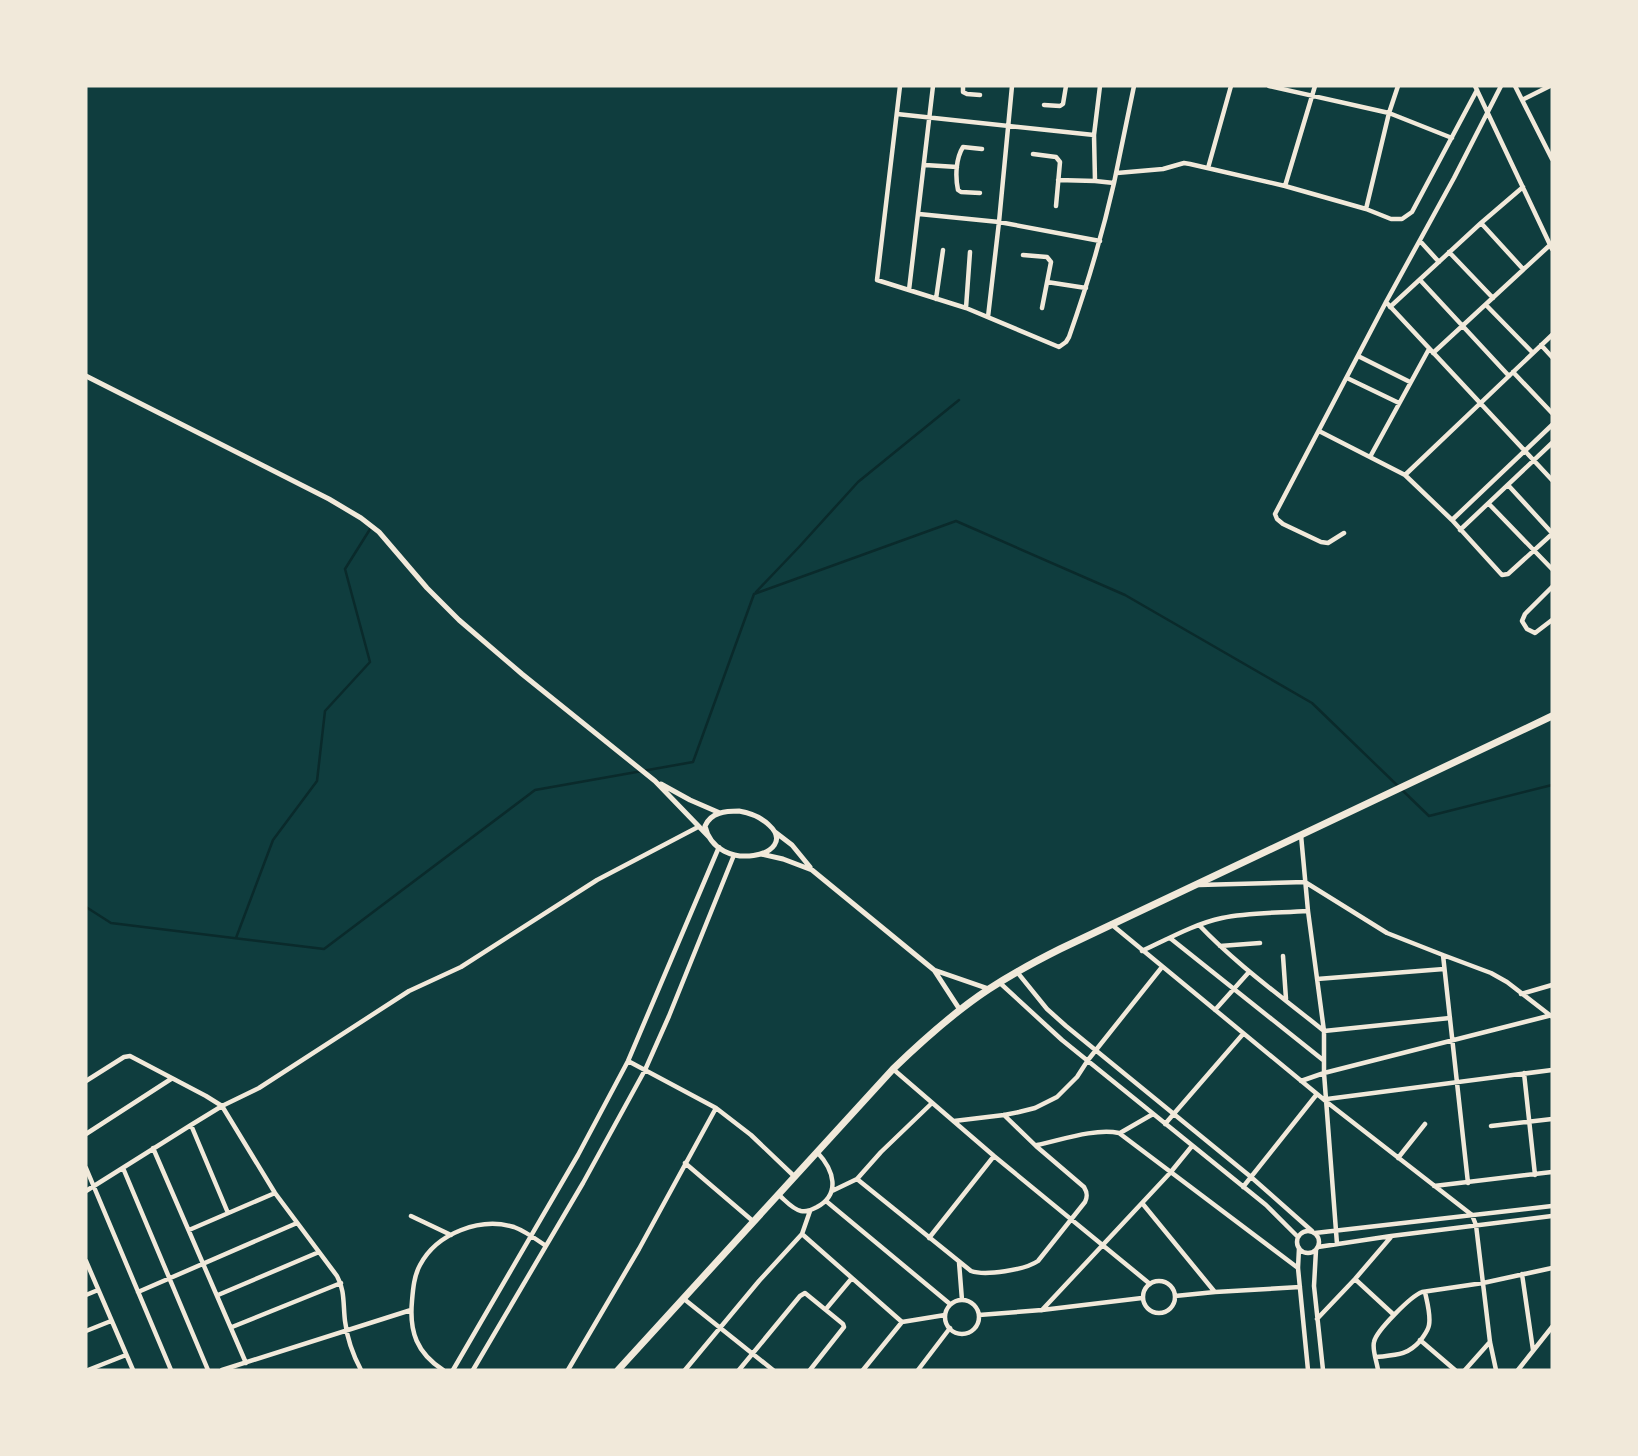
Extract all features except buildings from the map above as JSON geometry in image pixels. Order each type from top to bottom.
[{"type":"main road","points":[[618,1370],[893,1069],[960,1010],[989,989],[1111,924],[1552,716]]},
{"type":"street","points":[[900,86],[877,280],[966,308],[1049,344],[1060,346],[1069,337],[1100,241],[1134,86]]},
{"type":"street","points":[[909,290],[933,86]]},
{"type":"street","points":[[962,86],[963,92],[980,95]]},
{"type":"street","points":[[988,317],[1012,86]]},
{"type":"street","points":[[1044,105],[1063,104],[1066,86]]},
{"type":"street","points":[[1095,181],[1094,135],[1100,86]]},
{"type":"street","points":[[1208,168],[1231,86]]},
{"type":"street","points":[[1269,86],[1389,113],[1451,138]]},
{"type":"street","points":[[1285,186],[1315,86]]},
{"type":"street","points":[[1366,209],[1398,86]]},
{"type":"street","points":[[1344,533],[1328,543],[1321,542],[1283,524],[1275,517],[1276,512],[1501,86]]},
{"type":"street","points":[[1515,86],[1552,159]]},
{"type":"street","points":[[1522,100],[1550,86]]},
{"type":"street","points":[[1117,173],[1163,169],[1184,163],[1285,186],[1396,220],[1402,219],[1409,216],[1476,88]]},
{"type":"street","points":[[1370,457],[1410,382],[1431,351],[1463,327],[1523,269],[1551,247],[1476,88]]},
{"type":"street","points":[[897,114],[1094,135]]},
{"type":"street","points":[[980,193],[958,190],[957,167],[960,149],[982,149]]},
{"type":"street","points":[[1034,154],[1056,156],[1059,159],[1056,206]]},
{"type":"street","points":[[925,165],[957,167]]},
{"type":"street","points":[[1058,180],[1114,183]]},
{"type":"street","points":[[1390,307],[1523,187]]},
{"type":"street","points":[[919,214],[999,222],[1100,241]]},
{"type":"street","points":[[1481,223],[1523,269]]},
{"type":"street","points":[[1420,241],[1439,262]]},
{"type":"street","points":[[936,299],[943,250]]},
{"type":"street","points":[[966,308],[970,252]]},
{"type":"street","points":[[1449,252],[1493,298]]},
{"type":"street","points":[[1023,255],[1050,259],[1042,308]]},
{"type":"street","points":[[1420,280],[1463,327],[1552,413]]},
{"type":"street","points":[[1048,282],[1086,288]]},
{"type":"street","points":[[1386,302],[1552,480]]},
{"type":"street","points":[[1486,305],[1533,353]]},
{"type":"street","points":[[1405,475],[1552,335]]},
{"type":"street","points":[[1541,345],[1552,356]]},
{"type":"street","points":[[1358,356],[1410,382]]},
{"type":"street","points":[[86,376],[329,499],[361,518],[379,533],[459,620],[655,781],[719,847],[734,855],[761,854],[774,845],[775,832]]},
{"type":"street","points":[[1347,378],[1399,403]]},
{"type":"street","points":[[1452,520],[1552,425]]},
{"type":"street","points":[[1319,431],[1405,475],[1452,520],[1502,575],[1508,574],[1552,534],[1508,485]]},
{"type":"street","points":[[1460,530],[1552,443]]},
{"type":"street","points":[[1489,504],[1552,569]]},
{"type":"street","points":[[1552,587],[1525,614],[1522,622],[1535,633],[1552,620]]},
{"type":"street","points":[[655,781],[720,813]]},
{"type":"street","points":[[710,838],[705,828],[706,823],[720,813],[736,811],[751,814],[764,821],[792,845],[812,870],[934,970],[960,1010]]},
{"type":"street","points":[[86,1191],[222,1106],[269,1082],[410,991],[472,961],[597,880],[698,827]]},
{"type":"street","points":[[1301,834],[1324,1031],[1324,1073],[1337,1244]]},
{"type":"street","points":[[453,1370],[591,1131],[628,1061],[719,847]]},
{"type":"street","points":[[761,854],[812,870]]},
{"type":"street","points":[[473,1370],[645,1070],[734,855]]},
{"type":"street","points":[[1193,886],[1305,882],[1387,933],[1491,973],[1552,1016]]},
{"type":"street","points":[[1142,951],[1212,920],[1238,915],[1308,911]]},
{"type":"street","points":[[1111,924],[1242,1034],[1472,1215],[1476,1225],[1490,1342],[1496,1370]]},
{"type":"street","points":[[1199,925],[1249,972],[1324,1031],[1450,1018]]},
{"type":"street","points":[[1170,938],[1324,1060]]},
{"type":"street","points":[[1219,946],[1260,943]]},
{"type":"street","points":[[1443,955],[1468,1183]]},
{"type":"street","points":[[1283,956],[1286,1000]]},
{"type":"street","points":[[954,1121],[1035,1108],[1057,1097],[1077,1077],[1162,967]]},
{"type":"street","points":[[1317,979],[1444,968]]},
{"type":"street","points":[[934,970],[989,989]]},
{"type":"street","points":[[1017,972],[1047,1009],[1251,1177],[1313,1232],[1319,1240],[1314,1286],[1323,1370]]},
{"type":"street","points":[[1215,1010],[1249,972]]},
{"type":"street","points":[[999,982],[1040,1021],[1281,1218],[1298,1237]]},
{"type":"street","points":[[1521,994],[1552,985]]},
{"type":"street","points":[[1301,1081],[1552,1016]]},
{"type":"street","points":[[1165,1124],[1242,1034]]},
{"type":"street","points":[[86,1081],[128,1056],[222,1106],[275,1193],[341,1283],[349,1343],[360,1370]]},
{"type":"street","points":[[628,1061],[716,1108],[751,1135],[795,1177]]},
{"type":"street","points":[[893,1069],[1150,1284]]},
{"type":"street","points":[[1328,1101],[1552,1070]]},
{"type":"street","points":[[1524,1073],[1535,1175]]},
{"type":"street","points":[[86,1135],[171,1079]]},
{"type":"street","points":[[1243,1187],[1317,1094]]},
{"type":"street","points":[[832,1191],[857,1179],[932,1102]]},
{"type":"street","points":[[568,1370],[639,1249],[716,1108]]},
{"type":"street","points":[[1119,1133],[1153,1114]]},
{"type":"street","points":[[857,1179],[967,1269],[979,1273],[1032,1265],[1038,1262],[1087,1198],[1086,1190],[1004,1115]]},
{"type":"street","points":[[1491,1126],[1552,1119]]},
{"type":"street","points":[[1398,1158],[1424,1124]]},
{"type":"street","points":[[191,1125],[228,1213]]},
{"type":"street","points":[[1036,1146],[1095,1133],[1119,1133],[1298,1268]]},
{"type":"street","points":[[1042,1310],[1192,1146]]},
{"type":"street","points":[[153,1148],[246,1363]]},
{"type":"street","points":[[778,1194],[798,1210],[810,1211],[826,1201],[832,1191],[832,1181],[825,1161],[817,1152]]},
{"type":"street","points":[[929,1238],[994,1156]]},
{"type":"street","points":[[685,1163],[754,1222]]},
{"type":"street","points":[[123,1167],[208,1370]]},
{"type":"street","points":[[86,1168],[171,1370]]},
{"type":"street","points":[[1434,1186],[1552,1172]]},
{"type":"street","points":[[189,1230],[275,1193]]},
{"type":"street","points":[[826,1201],[950,1304]]},
{"type":"street","points":[[1142,1203],[1215,1292]]},
{"type":"street","points":[[1308,1370],[1297,1240],[1304,1231],[1337,1231],[1552,1206]]},
{"type":"street","points":[[685,1370],[802,1234],[810,1211]]},
{"type":"street","points":[[411,1216],[451,1235]]},
{"type":"street","points":[[1299,1248],[1309,1253],[1337,1244],[1552,1216]]},
{"type":"street","points":[[138,1292],[297,1223]]},
{"type":"street","points":[[443,1370],[431,1362],[419,1347],[412,1330],[414,1285],[420,1266],[432,1251],[451,1235],[470,1227],[493,1224],[516,1228],[546,1246]]},
{"type":"street","points":[[802,1234],[902,1322]]},
{"type":"street","points":[[1317,1319],[1391,1236]]},
{"type":"street","points":[[218,1295],[318,1252]]},
{"type":"street","points":[[86,1261],[133,1370]]},
{"type":"street","points":[[959,1262],[962,1300]]},
{"type":"street","points":[[1378,1370],[1375,1338],[1415,1295],[1552,1268]]},
{"type":"street","points":[[1522,1274],[1533,1350]]},
{"type":"street","points":[[826,1310],[852,1278]]},
{"type":"street","points":[[1355,1279],[1394,1315]]},
{"type":"street","points":[[1159,1281],[1171,1287],[1175,1296],[1170,1309],[1160,1314],[1147,1309],[1142,1298],[1144,1289],[1159,1281]]},
{"type":"street","points":[[232,1327],[341,1283]]},
{"type":"street","points":[[1175,1296],[1300,1287]]},
{"type":"street","points":[[86,1295],[98,1290]]},
{"type":"street","points":[[1376,1357],[1405,1353],[1413,1349],[1420,1340],[1429,1324],[1425,1292]]},
{"type":"street","points":[[739,1370],[802,1294],[806,1294],[843,1324],[844,1328],[810,1370]]},
{"type":"street","points":[[979,1315],[1142,1298]]},
{"type":"street","points":[[683,1299],[774,1370]]},
{"type":"street","points":[[962,1300],[972,1303],[979,1315],[976,1325],[968,1332],[960,1333],[950,1328],[945,1315],[950,1304],[962,1300]]},
{"type":"street","points":[[222,1370],[411,1310]]},
{"type":"street","points":[[863,1370],[902,1322],[945,1315]]},
{"type":"street","points":[[86,1331],[111,1321]]},
{"type":"street","points":[[1518,1370],[1552,1327]]},
{"type":"street","points":[[918,1370],[950,1328]]},
{"type":"street","points":[[1420,1340],[1455,1370]]},
{"type":"street","points":[[1465,1370],[1490,1342]]},
{"type":"street","points":[[88,1370],[126,1355]]},
{"type":"waterway","points":[[756,592],[858,482],[959,400]]},
{"type":"waterway","points":[[86,907],[111,923],[324,949],[535,790],[693,762],[754,594],[956,521],[1125,595],[1312,703],[1429,816],[1552,785]]},
{"type":"waterway","points":[[236,938],[273,840],[317,781],[325,711],[370,662],[345,569],[372,526]]}]
